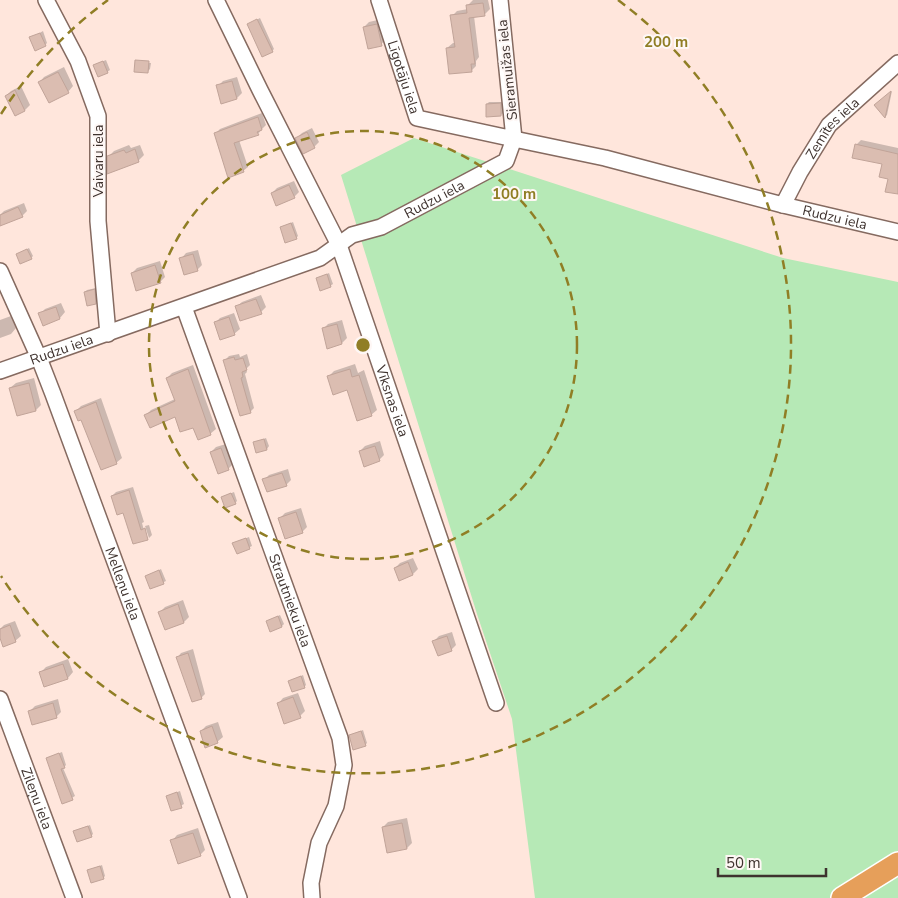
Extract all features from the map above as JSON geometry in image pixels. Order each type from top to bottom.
[{"type":"highway","points":[[842,898],[898,863]]},
{"type":"street","name":"Vaivaru iela","points":[[46,0],[78,61],[98,116],[98,220],[108,334]]},
{"type":"street","name":"Vīksnas iela","points":[[216,0],[338,245],[496,703]]},
{"type":"street","name":"Līgotāju iela","points":[[380,0],[417,118],[514,139]]},
{"type":"street","name":"Sieramuižas iela","points":[[500,0],[514,139]]},
{"type":"street","name":"Zemītes iela","points":[[783,205],[800,172],[829,125],[897,65]]},
{"type":"street","name":"Rudzu iela","points":[[0,371],[320,258],[352,235],[381,227],[506,161],[514,139],[604,158],[783,205],[898,232]]},
{"type":"street","name":"Melleņu iela","points":[[0,271],[39,358],[240,898]]},
{"type":"street","name":"Strautnieku iela","points":[[184,307],[340,738],[344,765],[336,806],[319,843],[311,883],[312,898]]},
{"type":"street","name":"Zileņu iela","points":[[0,699],[74,898]]},
{"type":"green space","points":[[414,138],[783,258],[898,282],[898,898],[535,898],[512,719],[477,614],[341,175]]},
{"type":"building","points":[[483,3],[485,16],[469,18],[475,64],[471,64],[472,72],[449,74],[446,48],[455,47],[450,15],[467,13],[466,5]]},
{"type":"building","points":[[257,19],[273,52],[262,57],[247,24]]},
{"type":"building","points":[[377,24],[382,46],[368,49],[363,27]]},
{"type":"building","points":[[40,33],[46,46],[35,51],[29,37]]},
{"type":"building","points":[[135,60],[149,61],[148,73],[134,72]]},
{"type":"building","points":[[103,61],[108,73],[98,77],[93,65]]},
{"type":"building","points":[[58,72],[69,93],[49,103],[38,82]]},
{"type":"building","points":[[232,81],[237,99],[221,104],[216,85]]},
{"type":"building","points":[[15,90],[25,111],[15,116],[5,96]]},
{"type":"building","points":[[891,91],[885,118],[874,105]]},
{"type":"building","points":[[501,103],[501,116],[486,117],[486,104]]},
{"type":"building","points":[[258,117],[262,130],[257,132],[259,135],[234,143],[244,172],[228,178],[214,133]]},
{"type":"building","points":[[307,132],[315,148],[303,154],[295,138]]},
{"type":"building","points":[[855,144],[898,154],[898,194],[885,192],[888,179],[879,177],[882,164],[852,158]]},
{"type":"building","points":[[135,149],[139,162],[107,174],[107,156],[124,150],[126,153]]},
{"type":"building","points":[[289,185],[295,198],[276,206],[271,193]]},
{"type":"building","points":[[18,207],[23,217],[0,226],[0,215]]},
{"type":"building","points":[[291,223],[297,239],[285,243],[280,227]]},
{"type":"building","points":[[27,249],[32,259],[20,264],[16,254]]},
{"type":"building","points":[[193,254],[198,271],[184,275],[179,258]]},
{"type":"building","points":[[155,265],[161,283],[136,291],[131,273]]},
{"type":"building","points":[[327,274],[331,287],[320,291],[316,278]]},
{"type":"building","points":[[95,289],[96,304],[87,306],[84,292]]},
{"type":"building","points":[[256,299],[262,314],[240,321],[235,306]]},
{"type":"building","points":[[56,307],[60,319],[43,326],[38,313]]},
{"type":"building","points":[[229,317],[235,335],[220,340],[214,322]]},
{"type":"building","points":[[337,324],[342,344],[327,349],[322,328]]},
{"type":"building","points":[[234,357],[235,360],[243,358],[247,370],[242,372],[243,377],[241,378],[251,413],[240,416],[223,360]]},
{"type":"building","points":[[188,369],[211,435],[198,440],[193,428],[180,432],[175,417],[150,428],[144,415],[175,401],[166,378]]},
{"type":"building","points":[[350,369],[352,377],[359,375],[372,416],[357,421],[347,390],[333,395],[327,376]]},
{"type":"building","points":[[29,383],[36,411],[17,416],[9,388]]},
{"type":"building","points":[[96,402],[117,464],[101,470],[81,420],[78,421],[74,411]]},
{"type":"building","points":[[264,439],[267,450],[256,453],[253,442]]},
{"type":"building","points":[[375,446],[380,461],[364,467],[359,451]]},
{"type":"building","points":[[221,448],[229,470],[218,474],[210,452]]},
{"type":"building","points":[[282,473],[287,486],[267,492],[262,479]]},
{"type":"building","points":[[129,490],[141,530],[145,528],[148,540],[133,544],[123,513],[117,515],[111,496]]},
{"type":"building","points":[[231,493],[236,504],[225,508],[221,497]]},
{"type":"building","points":[[296,512],[303,533],[285,539],[278,518]]},
{"type":"building","points":[[246,538],[250,549],[237,554],[232,543]]},
{"type":"building","points":[[408,562],[413,575],[399,581],[394,568]]},
{"type":"building","points":[[159,570],[164,584],[150,589],[145,576]]},
{"type":"building","points":[[178,604],[184,623],[165,630],[158,612]]},
{"type":"building","points":[[278,616],[282,627],[270,632],[266,621]]},
{"type":"building","points":[[10,625],[16,642],[3,647],[0,629]]},
{"type":"building","points":[[447,636],[452,651],[438,656],[432,641]]},
{"type":"building","points":[[188,653],[202,699],[192,702],[176,657]]},
{"type":"building","points":[[63,664],[68,679],[44,687],[39,672]]},
{"type":"building","points":[[301,676],[305,688],[292,692],[288,681]]},
{"type":"building","points":[[293,697],[301,718],[284,724],[277,703]]},
{"type":"building","points":[[53,703],[57,718],[32,725],[28,711]]},
{"type":"building","points":[[212,726],[218,743],[205,748],[200,731]]},
{"type":"building","points":[[361,731],[366,746],[353,750],[349,735]]},
{"type":"building","points":[[59,753],[65,768],[61,769],[73,800],[62,804],[46,758]]},
{"type":"building","points":[[177,792],[182,808],[171,811],[166,796]]},
{"type":"building","points":[[402,823],[407,849],[387,853],[382,827]]},
{"type":"building","points":[[88,826],[92,837],[77,842],[73,831]]},
{"type":"building","points":[[193,833],[201,856],[178,864],[170,840]]},
{"type":"building","points":[[100,866],[104,879],[91,883],[87,870]]}]
